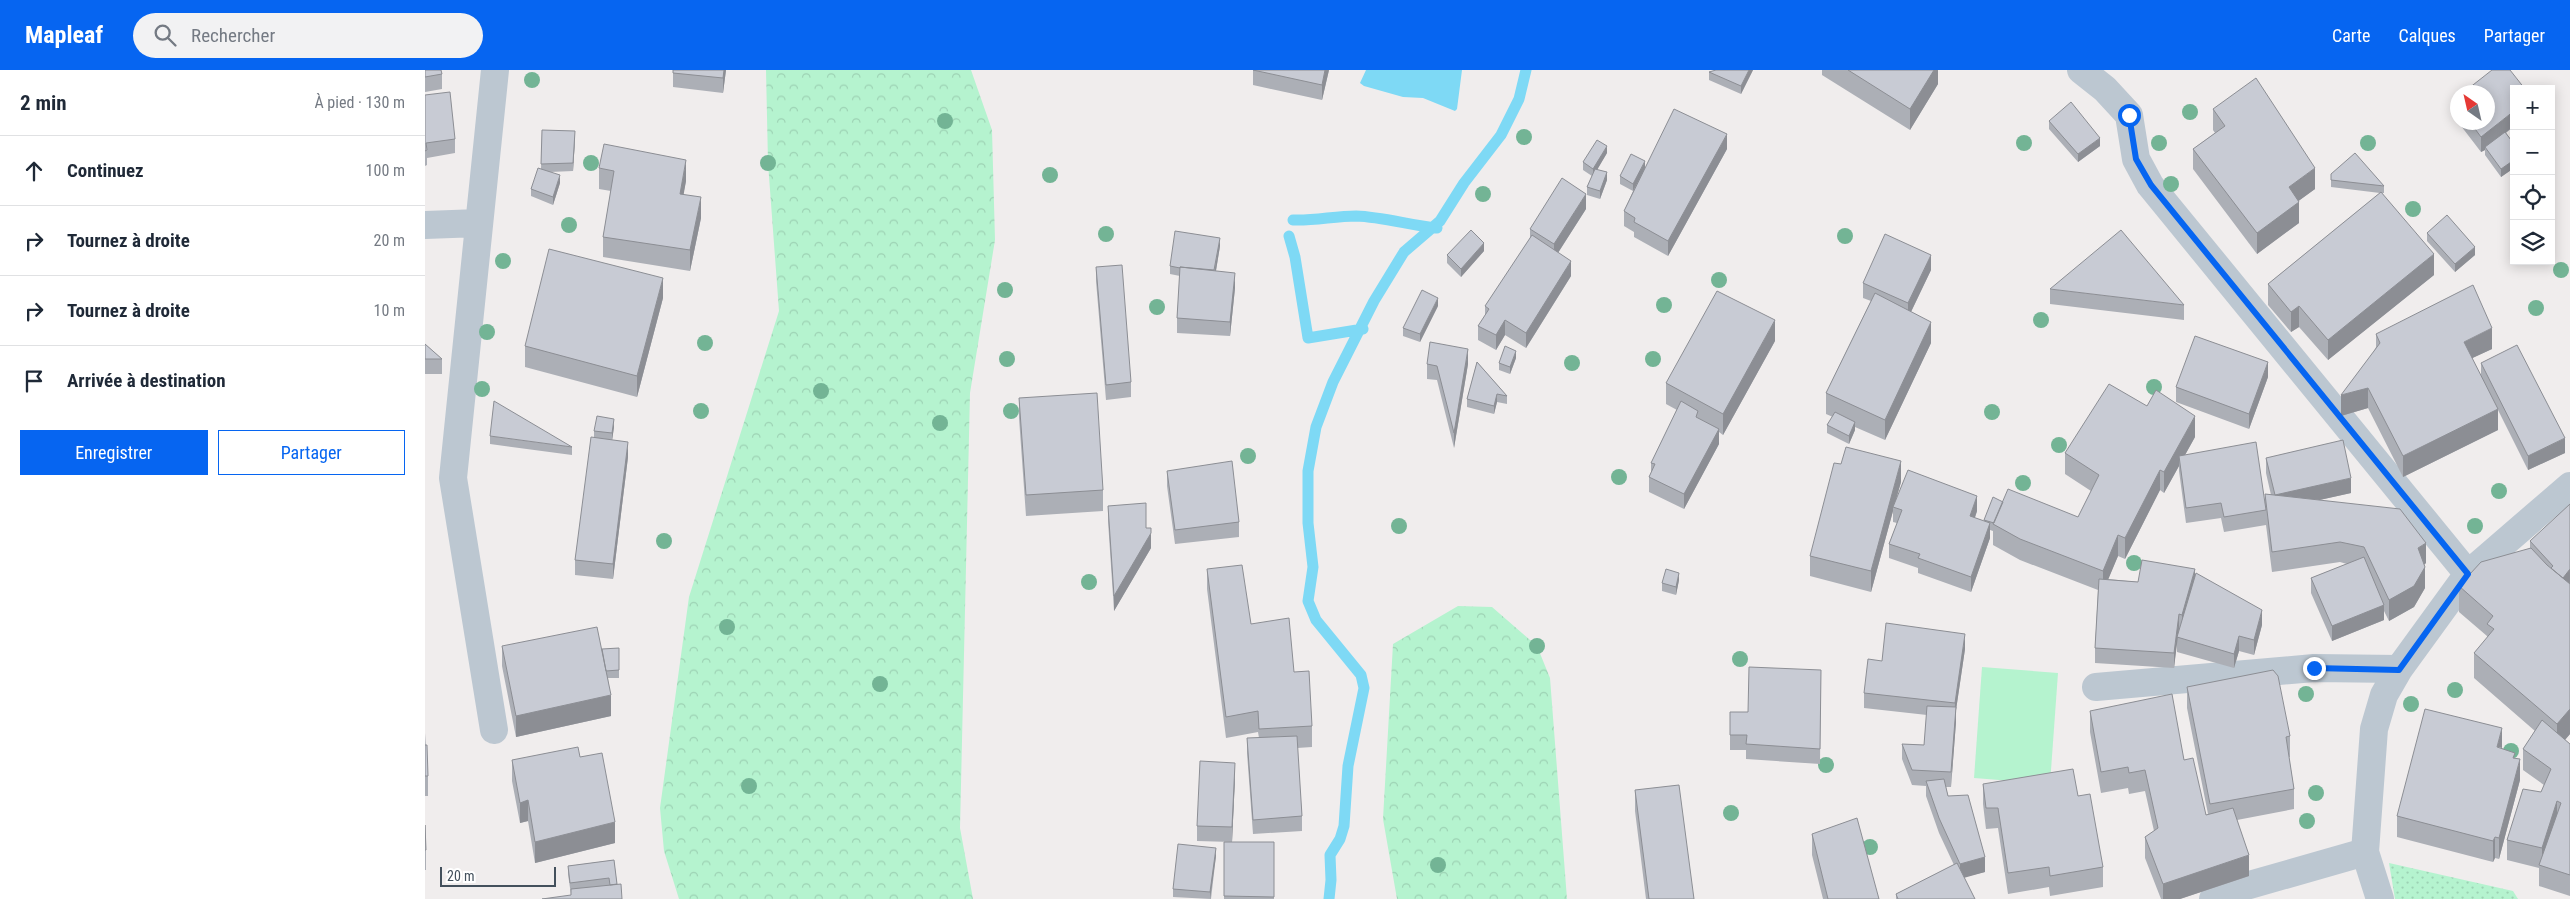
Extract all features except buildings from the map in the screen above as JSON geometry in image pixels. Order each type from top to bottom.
[{"type":"street","points":[[494,730],[453,478],[495,70]]},
{"type":"street","points":[[2081,70],[2105,89],[2129,115],[2136,159],[2151,185],[2468,574]]},
{"type":"street","points":[[425,225],[479,223]]},
{"type":"street","points":[[2380,899],[2365,852],[2374,729],[2385,695],[2399,670],[2468,574],[2570,486]]},
{"type":"street","points":[[2096,687],[2314,668],[2399,670]]},
{"type":"street","points":[[2213,899],[2246,886],[2365,852]]},
{"type":"green space","points":[[766,70],[971,70],[992,130],[995,240],[970,393],[960,828],[973,899],[679,899],[664,851],[660,808],[689,597],[779,311],[768,163]]},
{"type":"green space","points":[[1458,606],[1492,607],[1537,646],[1550,678],[1567,899],[1397,899],[1383,819],[1393,644]]},
{"type":"green space","points":[[1982,667],[2058,673],[2050,784],[1974,778]]},
{"type":"green space","points":[[2389,863],[2513,891],[2518,899],[2395,899]]},
{"type":"water","points":[[1366,70],[1462,70],[1457,109],[1455,111],[1423,98],[1403,97],[1364,86],[1360,83]]},
{"type":"waterway","points":[[1329,899],[1331,880],[1330,855],[1340,839],[1344,826],[1348,766],[1364,688],[1361,675],[1316,620],[1308,601],[1313,567],[1308,523],[1308,471],[1316,427],[1333,382],[1374,301],[1404,252],[1440,221],[1464,183],[1501,135],[1519,99],[1526,70]]},
{"type":"waterway","points":[[1293,220],[1356,216],[1437,228]]},
{"type":"waterway","points":[[1289,236],[1295,257],[1308,338],[1363,329]]},
{"type":"route","points":[[2129,115],[2136,159],[2151,185],[2468,574],[2399,670],[2314,668]]}]
